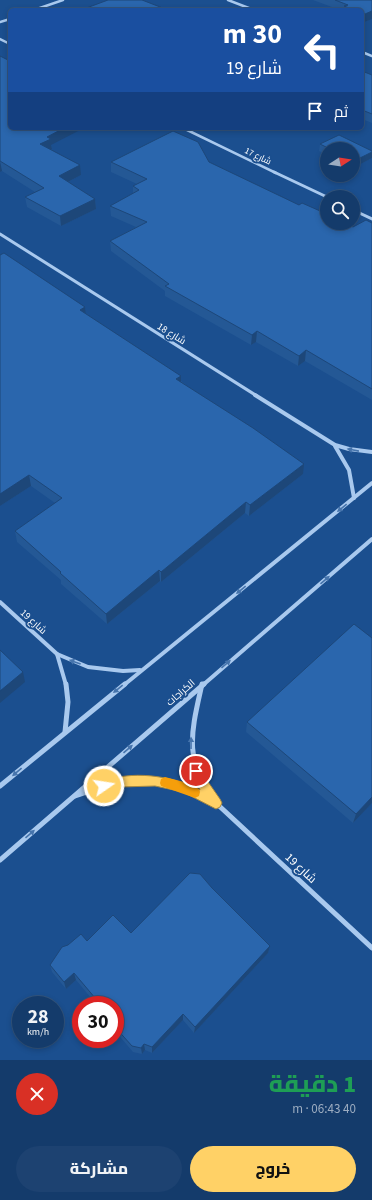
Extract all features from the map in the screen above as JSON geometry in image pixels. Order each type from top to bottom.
[{"type":"street","points":[[40,8],[63,0]]},
{"type":"street","points":[[228,0],[249,8]]},
{"type":"street","name":"شارع 17","points":[[187,130],[320,195]]},
{"type":"street","points":[[360,213],[372,219]]},
{"type":"street","name":"شارع 18","points":[[0,234],[335,446],[372,452]]},
{"type":"street","name":"شارع 18","points":[[335,446],[350,472],[354,498]]},
{"type":"street","points":[[0,786],[140,670],[372,483]]},
{"type":"street","name":"الكراجات","points":[[0,860],[202,684],[372,539]]},
{"type":"street","name":"شارع 19","points":[[0,602],[57,654],[88,667],[111,670],[140,670]]},
{"type":"street","name":"شارع 19","points":[[57,654],[69,691],[69,711],[65,732]]},
{"type":"street","name":"شارع 19","points":[[202,684],[191,734],[193,762],[200,779],[216,803],[372,948]]},
{"type":"street","name":"شارع 19","points":[[73,797],[120,782],[155,781],[184,788],[216,803]]},
{"type":"building","points":[[108,0],[142,0],[163,8],[86,8]]},
{"type":"building","points":[[335,0],[372,0],[372,11],[365,14],[364,8],[349,8],[344,6],[348,5]]},
{"type":"building","points":[[0,56],[8,60],[8,130],[60,130],[47,137],[51,139],[40,144],[80,165],[59,176],[95,199],[60,216],[25,197],[44,188],[0,161]]},
{"type":"building","points":[[364,72],[372,75],[372,114],[364,111]]},
{"type":"building","points":[[173,131],[198,142],[209,162],[299,205],[302,203],[320,211],[320,230],[360,230],[360,223],[366,220],[372,223],[372,389],[306,350],[299,356],[257,331],[252,335],[165,286],[169,284],[110,241],[147,222],[110,206],[139,190],[133,186],[147,179],[111,162]]},
{"type":"building","points":[[339,135],[353,142],[324,142]]},
{"type":"building","points":[[360,145],[372,151],[360,158]]},
{"type":"building","points":[[4,253],[85,307],[80,310],[181,376],[176,379],[253,428],[304,464],[250,505],[246,502],[161,572],[159,570],[106,614],[15,531],[62,498],[29,475],[0,494],[0,255]]},
{"type":"building","points":[[354,624],[372,638],[372,797],[356,814],[247,722]]},
{"type":"building","points":[[0,650],[23,672],[0,691]]},
{"type":"building","points":[[190,873],[200,874],[270,946],[195,1027],[183,1014],[152,1047],[144,1044],[141,1048],[132,1046],[124,1037],[124,996],[93,996],[74,973],[64,982],[50,965],[62,947],[68,945],[81,934],[87,941],[113,915],[131,933]]},
{"type":"slow traffic","points":[[165,783],[170,783],[195,792]]},
{"type":"route","points":[[104,786],[138,780],[170,783],[216,803],[196,771]]}]
